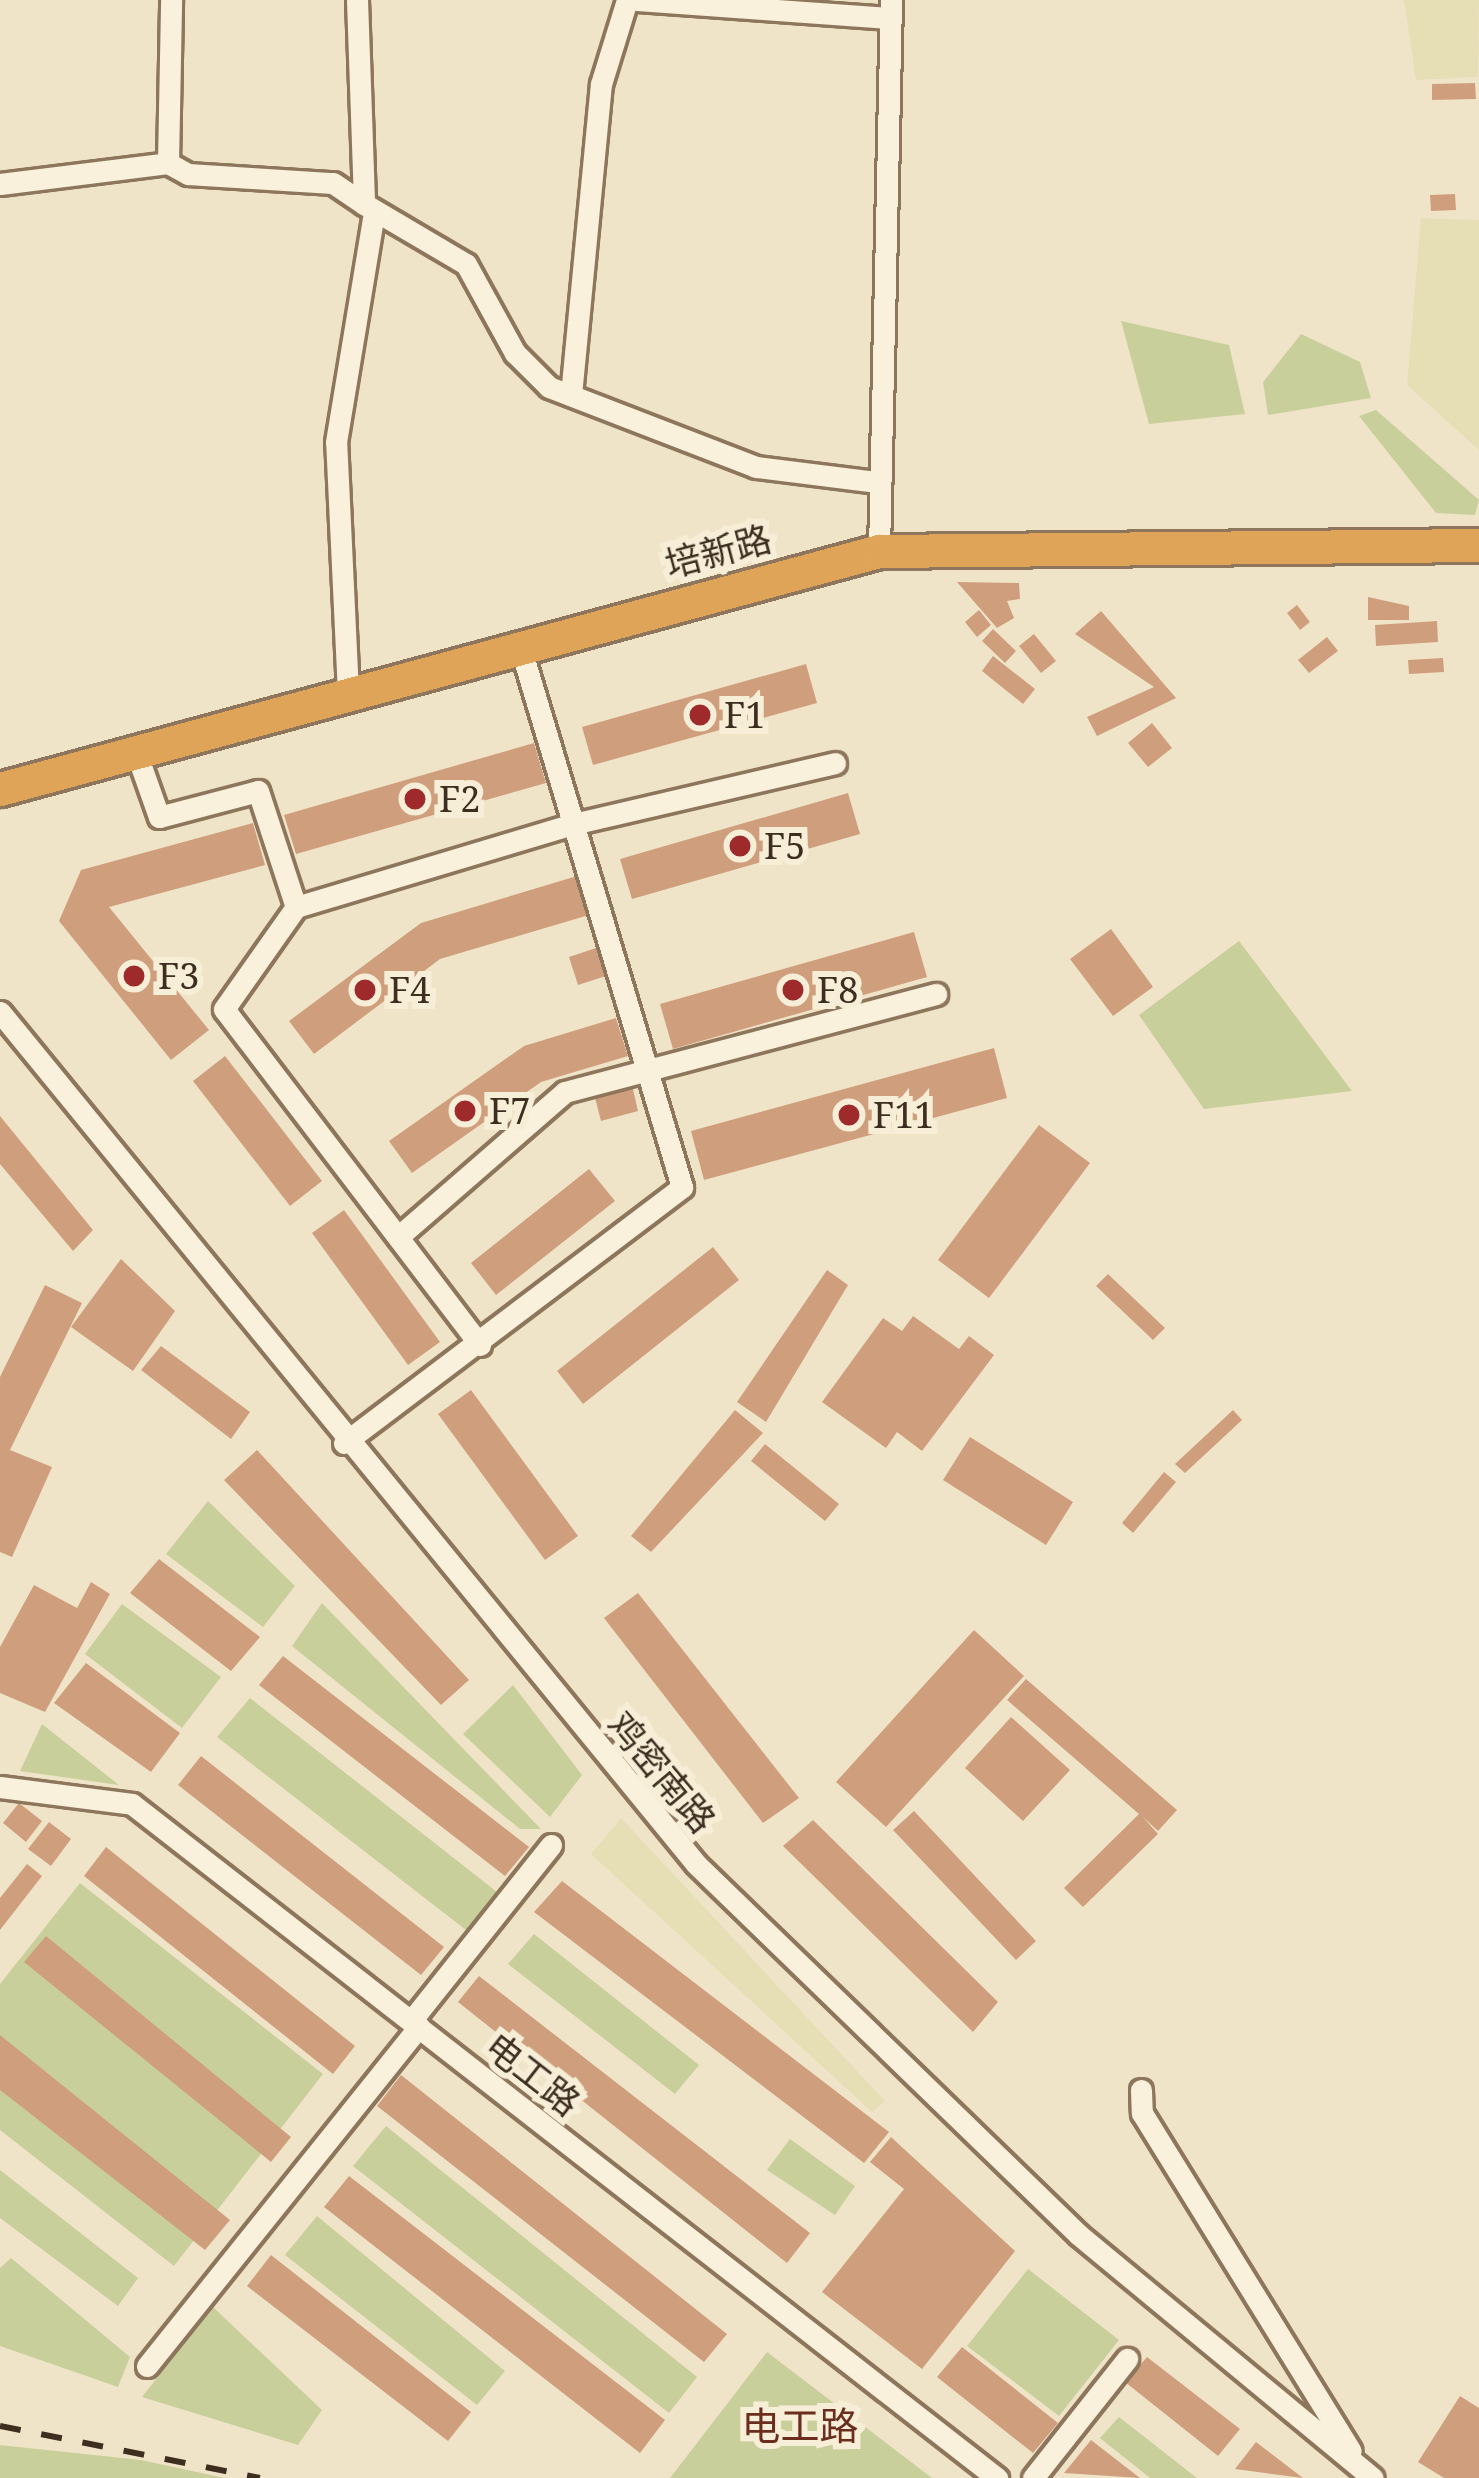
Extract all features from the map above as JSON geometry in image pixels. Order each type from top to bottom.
[{"type":"highway","name":"培新路","points":[[0,789],[879,551],[1479,545]]},
{"type":"street","points":[[168,163],[171,0]]},
{"type":"street","points":[[348,693],[336,442],[369,211],[356,0]]},
{"type":"street","points":[[572,395],[602,84],[627,0]]},
{"type":"street","points":[[637,0],[890,9],[879,551]]},
{"type":"street","points":[[0,184],[168,163],[333,183],[369,211],[466,265],[514,353],[572,395],[756,467],[877,482]]},
{"type":"street","points":[[344,1443],[480,1345],[682,1187],[520,646]]},
{"type":"street","points":[[136,752],[159,818],[258,790],[296,907]]},
{"type":"street","points":[[480,1345],[224,1009],[296,907],[573,824],[835,764]]},
{"type":"street","points":[[398,1237],[565,1092],[936,994]]},
{"type":"street","name":"鸡密南路","points":[[0,1012],[344,1443],[697,1864],[1079,2235],[1369,2475]]},
{"type":"street","name":"电工路","points":[[0,1787],[132,1804],[998,2478]]},
{"type":"street","points":[[147,2366],[550,1845]]},
{"type":"street","points":[[1141,2090],[1142,2113],[1369,2475]]},
{"type":"street","points":[[1033,2478],[1127,2359]]},
{"type":"shaded area","points":[[1404,0],[1479,0],[1478,77],[1416,80]]},
{"type":"shaded area","points":[[1421,218],[1479,220],[1479,450],[1407,385]]},
{"type":"shaded area","points":[[621,1818],[885,2101],[872,2112],[591,1854]]},
{"type":"green space","points":[[1121,321],[1229,345],[1245,414],[1149,424]]},
{"type":"green space","points":[[1301,334],[1360,362],[1371,398],[1268,415],[1263,382]]},
{"type":"green space","points":[[1376,410],[1479,500],[1475,515],[1436,513],[1359,416]]},
{"type":"green space","points":[[1239,941],[1352,1091],[1204,1109],[1139,1015]]},
{"type":"green space","points":[[208,1501],[295,1586],[263,1627],[166,1554]]},
{"type":"green space","points":[[322,1603],[540,1829],[520,1829],[292,1646]]},
{"type":"green space","points":[[122,1604],[221,1677],[182,1728],[85,1654]]},
{"type":"green space","points":[[513,1685],[582,1775],[550,1817],[463,1734]]},
{"type":"green space","points":[[250,1698],[497,1892],[466,1930],[217,1737]]},
{"type":"green space","points":[[42,1724],[119,1785],[20,1771]]},
{"type":"green space","points":[[80,1883],[323,2074],[174,2266],[0,2130],[0,1984]]},
{"type":"green space","points":[[534,1934],[699,2065],[675,2094],[508,1964]]},
{"type":"green space","points":[[386,2126],[697,2377],[669,2413],[353,2166]]},
{"type":"green space","points":[[790,2139],[855,2186],[835,2215],[767,2170]]},
{"type":"green space","points":[[0,2170],[138,2278],[118,2306],[0,2218]]},
{"type":"green space","points":[[317,2216],[505,2371],[477,2405],[285,2255]]},
{"type":"green space","points":[[11,2258],[130,2357],[118,2387],[0,2346],[0,2268]]},
{"type":"green space","points":[[1028,2269],[1119,2340],[1059,2416],[967,2346]]},
{"type":"green space","points":[[213,2307],[322,2410],[298,2445],[142,2397]]},
{"type":"green space","points":[[767,2352],[932,2478],[670,2478]]},
{"type":"green space","points":[[1119,2417],[1197,2478],[1150,2478],[1100,2438]]},
{"type":"green space","points":[[0,2445],[141,2460],[225,2478],[0,2478]]},
{"type":"building","points":[[1475,83],[1476,99],[1432,100],[1432,84]]},
{"type":"building","points":[[1455,194],[1456,210],[1431,211],[1430,195]]},
{"type":"building","points":[[957,582],[1019,583],[1020,599],[1007,601],[1014,618],[997,628]]},
{"type":"building","points":[[1368,597],[1409,606],[1409,620],[1368,620]]},
{"type":"building","points":[[1297,605],[1310,622],[1300,630],[1287,613]]},
{"type":"building","points":[[979,610],[991,625],[977,637],[965,622]]},
{"type":"building","points":[[1101,611],[1176,698],[1097,736],[1087,717],[1154,687],[1075,634]]},
{"type":"building","points":[[1437,621],[1438,642],[1376,646],[1375,625]]},
{"type":"building","points":[[993,629],[1016,651],[1005,663],[982,641]]},
{"type":"building","points":[[1034,634],[1056,661],[1041,673],[1019,646]]},
{"type":"building","points":[[1327,637],[1338,651],[1309,673],[1298,660]]},
{"type":"building","points":[[993,656],[1035,689],[1023,704],[982,671]]},
{"type":"building","points":[[1443,658],[1444,672],[1409,674],[1408,660]]},
{"type":"building","name":"F1","points":[[806,664],[817,703],[593,765],[582,727]]},
{"type":"building","points":[[1152,723],[1172,748],[1148,767],[1128,743]]},
{"type":"building","name":"F2","points":[[534,743],[546,783],[296,854],[284,815]]},
{"type":"building","name":"F5","points":[[848,793],[860,834],[632,899],[620,859]]},
{"type":"building","name":"F3","points":[[253,823],[265,865],[109,907],[209,1030],[171,1060],[59,921],[81,870]]},
{"type":"building","name":"F4","points":[[577,876],[589,915],[440,959],[314,1054],[289,1021],[421,923]]},
{"type":"building","points":[[1111,929],[1153,987],[1113,1016],[1070,959]]},
{"type":"building","name":"F8","points":[[914,932],[927,977],[673,1049],[660,1004]]},
{"type":"building","points":[[602,946],[612,974],[578,985],[569,957]]},
{"type":"building","name":"F7","points":[[616,1018],[628,1056],[541,1082],[412,1173],[389,1141],[524,1046]]},
{"type":"building","name":"F11","points":[[994,1048],[1007,1098],[704,1180],[691,1131]]},
{"type":"building","points":[[225,1056],[322,1181],[290,1206],[193,1081]]},
{"type":"building","points":[[631,1081],[638,1111],[601,1121],[593,1090]]},
{"type":"building","points":[[0,1116],[93,1230],[73,1251],[0,1164]]},
{"type":"building","points":[[1039,1125],[1090,1163],[989,1298],[938,1260]]},
{"type":"building","points":[[589,1169],[615,1201],[496,1295],[471,1263]]},
{"type":"building","points":[[344,1210],[440,1342],[408,1365],[312,1233]]},
{"type":"building","points":[[713,1247],[739,1280],[583,1404],[557,1371]]},
{"type":"building","points":[[121,1259],[175,1311],[133,1371],[71,1327]]},
{"type":"building","points":[[827,1270],[848,1285],[766,1422],[737,1402]]},
{"type":"building","points":[[1108,1274],[1165,1328],[1153,1340],[1096,1286]]},
{"type":"building","points":[[45,1285],[82,1303],[10,1450],[52,1467],[12,1557],[0,1552],[0,1377]]},
{"type":"building","points":[[913,1316],[959,1349],[969,1336],[994,1355],[922,1451],[897,1432],[886,1448],[822,1402],[883,1318],[902,1331]]},
{"type":"building","points":[[161,1346],[250,1412],[231,1439],[141,1370]]},
{"type":"building","points":[[471,1390],[578,1536],[545,1560],[438,1414]]},
{"type":"building","points":[[735,1410],[763,1433],[651,1552],[631,1536]]},
{"type":"building","points":[[1233,1410],[1242,1420],[1185,1473],[1175,1464]]},
{"type":"building","points":[[970,1437],[1073,1502],[1046,1545],[943,1480]]},
{"type":"building","points":[[765,1444],[839,1504],[825,1521],[751,1461]]},
{"type":"building","points":[[257,1450],[469,1680],[441,1705],[224,1480]]},
{"type":"building","points":[[1164,1472],[1176,1482],[1133,1533],[1122,1523]]},
{"type":"building","points":[[159,1559],[260,1637],[231,1671],[130,1593]]},
{"type":"building","points":[[91,1582],[110,1594],[45,1712],[0,1693],[0,1647],[34,1585],[77,1608]]},
{"type":"building","points":[[638,1593],[799,1798],[763,1823],[604,1618]]},
{"type":"building","points":[[974,1630],[1024,1676],[886,1827],[836,1782]]},
{"type":"building","points":[[283,1656],[529,1847],[505,1876],[259,1685]]},
{"type":"building","points":[[86,1663],[180,1733],[151,1772],[54,1703]]},
{"type":"building","points":[[1026,1679],[1177,1810],[1158,1831],[1143,1817],[1158,1834],[1083,1907],[1064,1888],[1139,1814],[1007,1700]]},
{"type":"building","points":[[1011,1717],[1070,1770],[1023,1821],[965,1768]]},
{"type":"building","points":[[201,1756],[444,1947],[421,1975],[178,1785]]},
{"type":"building","points":[[19,1803],[42,1821],[26,1842],[3,1823]]},
{"type":"building","points":[[914,1811],[1036,1941],[1016,1960],[893,1830]]},
{"type":"building","points":[[813,1820],[998,2002],[973,2032],[783,1846]]},
{"type":"building","points":[[49,1822],[71,1839],[51,1866],[28,1849]]},
{"type":"building","points":[[106,1847],[355,2046],[333,2074],[84,1876]]},
{"type":"building","points":[[27,1864],[42,1876],[0,1930],[0,1898]]},
{"type":"building","points":[[562,1881],[889,2132],[864,2163],[534,1912]]},
{"type":"building","points":[[46,1936],[291,2137],[271,2162],[24,1962]]},
{"type":"building","points":[[479,1976],[810,2233],[787,2263],[458,2002]]},
{"type":"building","points":[[0,2035],[230,2220],[205,2250],[0,2090]]},
{"type":"building","points":[[401,2075],[727,2334],[704,2362],[377,2106]]},
{"type":"building","points":[[891,2137],[1015,2251],[922,2369],[822,2292],[904,2189],[870,2162]]},
{"type":"building","points":[[349,2176],[665,2420],[640,2453],[324,2207]]},
{"type":"building","points":[[271,2255],[471,2412],[448,2441],[247,2286]]},
{"type":"building","points":[[962,2347],[1058,2423],[1033,2453],[937,2377]]},
{"type":"building","points":[[1147,2357],[1240,2429],[1218,2456],[1125,2382]]},
{"type":"building","points":[[1460,2396],[1479,2408],[1479,2478],[1444,2478],[1418,2462]]},
{"type":"building","points":[[1091,2440],[1140,2478],[1064,2473]]},
{"type":"building","points":[[1256,2442],[1303,2478],[1235,2469]]},
{"type":"railway","points":[[0,2426],[260,2478]]},
{"type":"place","name":"F1","points":[[700,715]]},
{"type":"place","name":"F2","points":[[415,799]]},
{"type":"place","name":"F5","points":[[740,846]]},
{"type":"place","name":"F3","points":[[134,976]]},
{"type":"place","name":"F4","points":[[365,990]]},
{"type":"place","name":"F8","points":[[793,990]]},
{"type":"place","name":"F7","points":[[465,1111]]},
{"type":"place","name":"F11","points":[[849,1115]]},
{"type":"district","name":"电工路","points":[[800,2425]]}]
